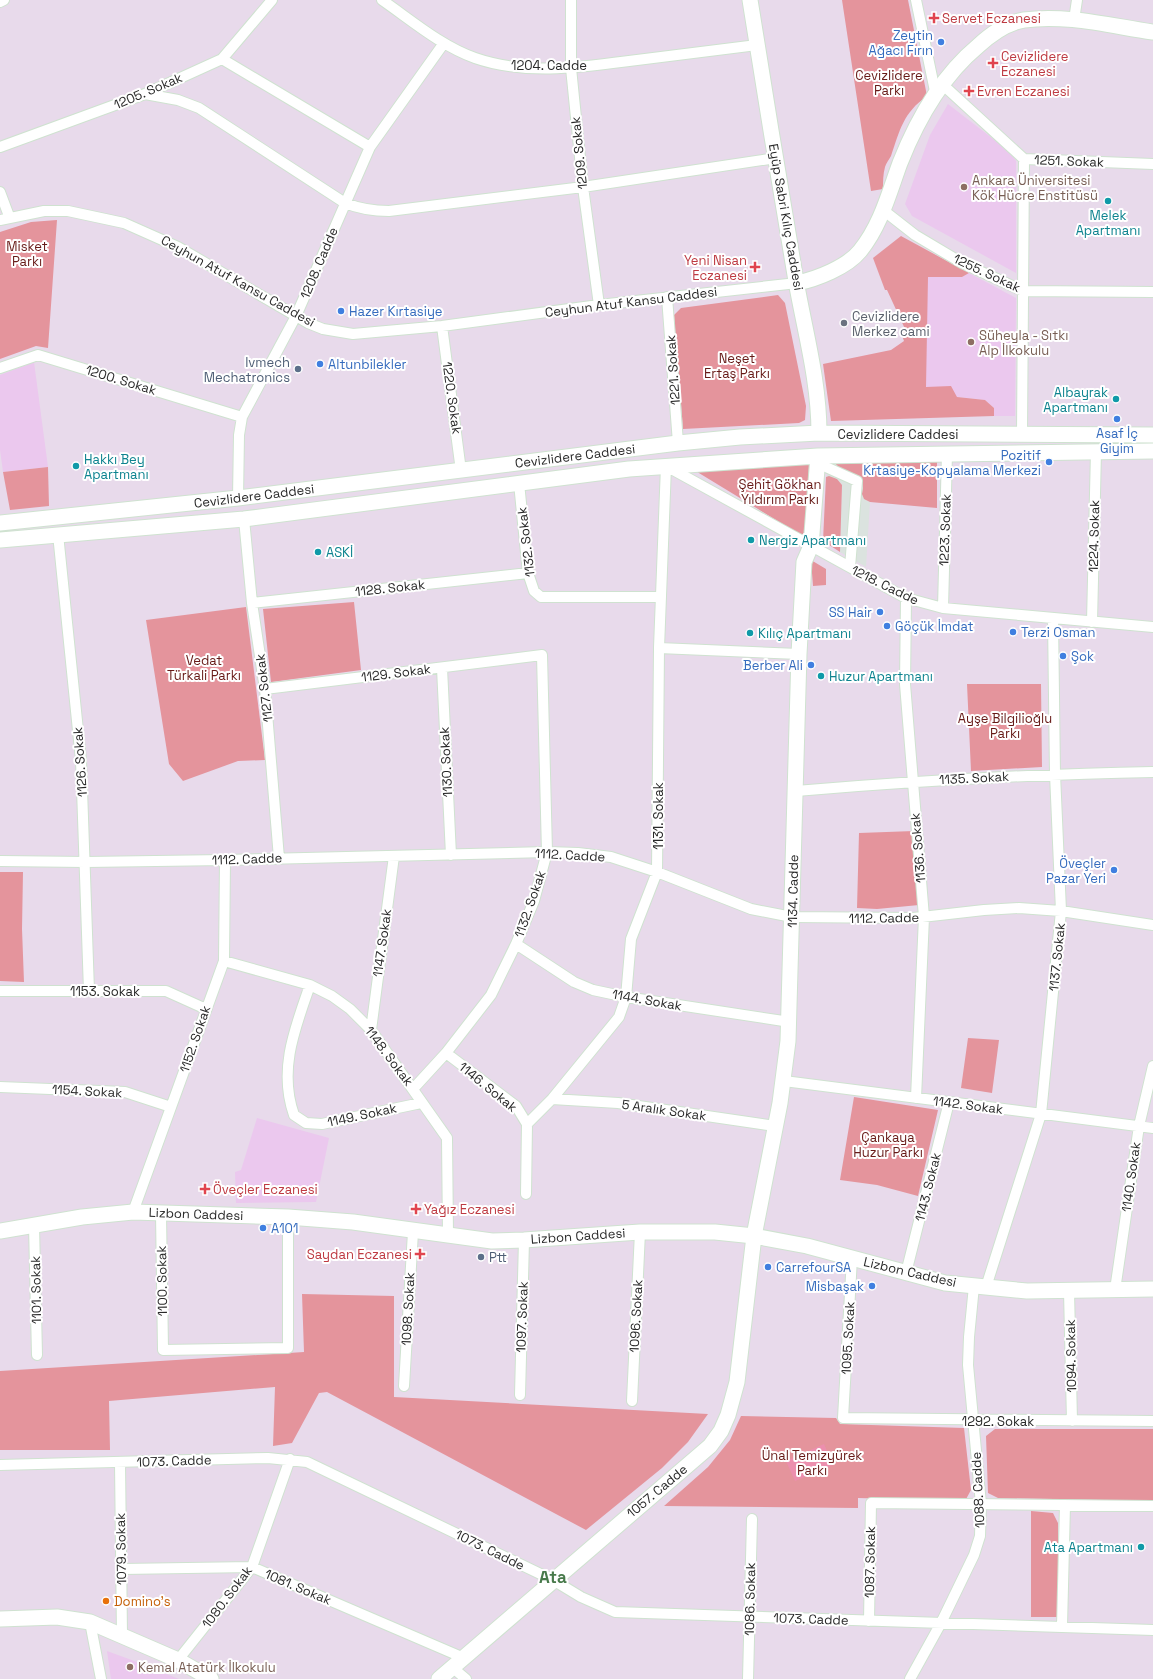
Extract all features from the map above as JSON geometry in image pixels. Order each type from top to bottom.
[{"type":"main road","name":"Eyüp Sabri Kılıç Caddesi","points":[[750,0],[797,283],[813,364],[819,414],[819,433]]},
{"type":"main road","name":"Ceyhun Atuf Kansu Caddesi","points":[[797,283],[814,280],[830,272],[860,252],[884,210],[901,163],[920,118],[939,90],[966,56],[997,30],[1022,20],[1046,18],[1074,20],[1153,32]]},
{"type":"main road","name":"Cevizlidere Caddesi","points":[[0,523],[238,498],[678,443],[740,437],[819,433],[1153,435]]},
{"type":"main road","name":"Cevizlidere Caddesi","points":[[0,540],[244,518],[666,466],[947,453],[1153,451]]},
{"type":"main road","points":[[811,546],[818,459]]},
{"type":"main road","name":"1134. Cadde","points":[[754,1236],[784,1081],[790,1022],[799,654],[804,562],[811,546]]},
{"type":"main road","name":"Lizbon Caddesi","points":[[0,1231],[82,1217],[133,1212],[161,1212],[288,1217],[354,1222],[413,1232],[492,1241],[640,1232],[715,1232],[754,1236],[807,1246],[945,1283],[1027,1292],[1153,1289]]},
{"type":"main road","name":"1057. Cadde","points":[[440,1679],[710,1446],[721,1431],[728,1415],[737,1382],[754,1236]]},
{"type":"main road","points":[[0,1619],[57,1617],[90,1622],[178,1660],[211,1679]]},
{"type":"street","points":[[0,2],[4,0]]},
{"type":"street","name":"1205. Sokak","points":[[0,146],[145,94],[222,59],[272,0]]},
{"type":"street","name":"1204. Cadde","points":[[382,0],[444,43],[474,57],[497,64],[522,68],[571,68],[757,45]]},
{"type":"street","name":"1209. Sokak","points":[[571,0],[571,68],[583,187],[599,306]]},
{"type":"street","points":[[916,0],[939,90]]},
{"type":"street","points":[[1074,20],[1077,0]]},
{"type":"street","name":"1208. Cadde","points":[[238,498],[239,435],[242,417],[296,316],[370,147],[444,43]]},
{"type":"street","points":[[222,59],[370,147]]},
{"type":"street","name":"1251. Sokak","points":[[939,90],[1024,159],[1153,164]]},
{"type":"street","points":[[145,94],[178,100],[199,108],[345,203],[359,208],[389,212],[583,187],[776,158]]},
{"type":"street","points":[[1022,434],[1024,159]]},
{"type":"street","points":[[0,192],[4,218]]},
{"type":"street","name":"1255. Sokak","points":[[884,210],[915,236],[962,263],[1023,291],[1153,292]]},
{"type":"street","name":"Ceyhun Atuf Kansu Caddesi","points":[[4,218],[44,211],[68,211],[124,223],[178,247],[296,316],[323,329],[353,334],[442,326],[797,283]]},
{"type":"street","name":"1221. Sokak","points":[[667,298],[678,443]]},
{"type":"street","name":"1220. Sokak","points":[[442,326],[461,471]]},
{"type":"street","name":"1200. Sokak","points":[[0,368],[38,355],[242,417]]},
{"type":"street","name":"1224. Sokak","points":[[1092,622],[1096,451]]},
{"type":"street","name":"1223. Sokak","points":[[943,608],[947,453]]},
{"type":"street","points":[[818,459],[857,481],[850,567]]},
{"type":"street","name":"1218. Cadde","points":[[666,466],[906,598],[943,608],[1153,627]]},
{"type":"street","name":"1131. Sokak","points":[[527,1124],[552,1099],[620,1017],[626,997],[631,939],[657,872],[660,597],[666,466]]},
{"type":"street","name":"1132. Sokak","points":[[519,483],[528,572],[534,591],[541,598],[660,597]]},
{"type":"street","name":"1127. Sokak","points":[[244,518],[252,603],[265,689],[279,858]]},
{"type":"street","name":"1126. Sokak","points":[[58,534],[81,760],[86,862],[89,991]]},
{"type":"street","name":"1128. Sokak","points":[[252,603],[528,572]]},
{"type":"street","name":"1136. Sokak","points":[[906,598],[905,684],[924,917],[916,1098]]},
{"type":"street","name":"1137. Sokak","points":[[980,1286],[1041,1114],[1061,911],[1055,774],[1053,619]]},
{"type":"street","points":[[659,648],[799,654]]},
{"type":"street","name":"1129. Sokak","points":[[265,689],[542,655],[541,686]]},
{"type":"street","name":"1130. Sokak","points":[[442,668],[451,855]]},
{"type":"street","name":"1132. Sokak","points":[[413,1089],[446,1053],[491,995],[516,944],[534,901],[547,852],[541,686]]},
{"type":"street","name":"1135. Sokak","points":[[796,791],[912,781],[1055,774],[1153,772]]},
{"type":"street","name":"1112. Cadde","points":[[0,861],[86,862],[547,852],[578,853],[611,857],[657,872],[751,909],[792,917],[884,919],[924,917],[984,910],[1019,908],[1061,911],[1153,925]]},
{"type":"street","name":"1147. Sokak","points":[[370,1030],[394,856]]},
{"type":"street","name":"1152. Sokak","points":[[133,1212],[224,961],[225,860]]},
{"type":"street","name":"1144. Sokak","points":[[516,944],[574,982],[593,990],[626,997],[790,1022]]},
{"type":"street","name":"1148. Sokak","points":[[224,961],[310,986],[332,996],[350,1009],[370,1030],[413,1089],[446,1138],[448,1235]]},
{"type":"street","name":"1149. Sokak","points":[[310,986],[291,1040],[288,1059],[286,1084],[294,1115],[306,1123],[322,1124],[422,1103]]},
{"type":"street","name":"1153. Sokak","points":[[0,991],[166,991],[206,1009]]},
{"type":"street","name":"1146. Sokak","points":[[446,1053],[516,1106],[527,1124]]},
{"type":"street","name":"1140. Sokak","points":[[1115,1290],[1139,1126],[1153,1066]]},
{"type":"street","name":"1142. Sokak","points":[[784,1081],[1153,1128]]},
{"type":"street","name":"1154. Sokak","points":[[0,1087],[125,1092],[171,1107]]},
{"type":"street","name":"5 Aralık Sokak","points":[[552,1099],[612,1103],[775,1126]]},
{"type":"street","name":"1143. Sokak","points":[[906,1273],[949,1102]]},
{"type":"street","points":[[526,1194],[527,1124]]},
{"type":"street","name":"1100. Sokak","points":[[161,1212],[163,1350],[288,1348],[288,1217]]},
{"type":"street","name":"1101. Sokak","points":[[34,1225],[38,1355]]},
{"type":"street","name":"1098. Sokak","points":[[404,1386],[413,1232]]},
{"type":"street","name":"1096. Sokak","points":[[632,1400],[640,1232]]},
{"type":"street","name":"1097. Sokak","points":[[520,1395],[524,1240]]},
{"type":"street","name":"1095. Sokak","points":[[843,1418],[852,1258]]},
{"type":"street","name":"1088. Cadde","points":[[910,1679],[941,1623],[974,1555],[980,1536],[981,1504],[968,1365],[969,1337],[980,1286]]},
{"type":"street","name":"1094. Sokak","points":[[1069,1291],[1072,1421]]},
{"type":"street","name":"1292. Sokak","points":[[843,1418],[973,1421],[1153,1421]]},
{"type":"street","name":"1073. Cadde","points":[[0,1465],[268,1458],[290,1459],[307,1462],[553,1580],[581,1597],[615,1612],[1153,1630]]},
{"type":"street","name":"1080. Sokak","points":[[178,1660],[252,1567],[290,1459]]},
{"type":"street","name":"1079. Sokak","points":[[120,1463],[122,1635]]},
{"type":"street","name":"1087. Sokak","points":[[869,1621],[871,1503],[981,1504]]},
{"type":"street","points":[[981,1504],[1153,1506]]},
{"type":"street","points":[[1062,1627],[1065,1505]]},
{"type":"street","name":"1086. Sokak","points":[[748,1679],[752,1519]]},
{"type":"street","name":"1081. Sokak","points":[[122,1569],[252,1567],[459,1663],[466,1679]]},
{"type":"street","points":[[0,1612],[0,1619]]},
{"type":"street","points":[[90,1622],[102,1679]]},
{"type":"shaded area","name":"Ankara Üniversitesi Kök Hücre Enstitüsü","points":[[948,104],[1010,152],[1016,161],[1016,273],[912,216],[905,204],[930,135]]},
{"type":"shaded area","name":"Süheyla - Sıtkı Alp İlkokulu","points":[[969,273],[1016,298],[1015,416],[994,416],[994,408],[985,400],[957,397],[926,387],[926,277],[962,277]]},
{"type":"shaded area","points":[[34,362],[48,467],[3,472],[0,450],[0,375]]},
{"type":"shaded area","points":[[835,463],[862,479],[864,499],[870,502],[866,567],[840,552],[842,485],[837,479],[826,477]]},
{"type":"shaded area","points":[[257,1118],[329,1138],[316,1202],[236,1203],[235,1172],[241,1170]]},
{"type":"shaded area","name":"Kemal Atatürk İlkokulu","points":[[107,1651],[129,1659],[179,1679],[111,1679]]},
{"type":"green space","name":"Cevizlidere Parkı","points":[[842,0],[908,0],[927,96],[919,102],[903,123],[891,156],[885,167],[883,175],[883,189],[871,191]]},
{"type":"green space","name":"Misket Parkı","points":[[57,220],[48,348],[36,346],[0,359],[0,232],[31,222]]},
{"type":"green space","points":[[901,236],[969,273],[962,277],[928,277],[926,387],[951,386],[957,397],[985,400],[994,408],[994,416],[831,421],[823,364],[891,350],[904,341],[901,333],[905,329],[887,290],[885,290],[873,258]]},
{"type":"green space","name":"Neşet Ertaş Parkı","points":[[778,295],[785,303],[806,406],[805,420],[799,423],[683,429],[674,315],[681,308]]},
{"type":"green space","points":[[937,460],[937,508],[870,502],[864,499],[862,494],[862,479],[841,470],[835,463]]},
{"type":"green space","name":"Şehit Gökhan Yıldırım Parkı","points":[[808,463],[805,534],[799,534],[694,470]]},
{"type":"green space","points":[[48,467],[49,506],[10,510],[3,472]]},
{"type":"green space","points":[[829,476],[837,479],[842,485],[840,552],[823,541],[826,477]]},
{"type":"green space","points":[[811,560],[826,569],[826,585],[813,586]]},
{"type":"green space","points":[[354,602],[361,670],[271,682],[263,609]]},
{"type":"green space","name":"Vedat Türkali Parkı","points":[[246,607],[265,760],[238,761],[183,781],[169,764],[146,620]]},
{"type":"green space","name":"Ayşe Bilgilioğlu Parkı","points":[[967,684],[1041,684],[1042,767],[971,771]]},
{"type":"green space","points":[[914,831],[919,905],[877,909],[857,908],[859,833]]},
{"type":"green space","points":[[0,872],[23,872],[22,929],[24,982],[0,981]]},
{"type":"green space","points":[[968,1038],[999,1040],[992,1093],[961,1088]]},
{"type":"green space","name":"Çankaya Huzur Parkı","points":[[854,1097],[938,1110],[918,1196],[877,1185],[840,1180]]},
{"type":"green space","points":[[302,1294],[394,1296],[394,1397],[708,1414],[688,1442],[662,1468],[586,1530],[327,1392],[319,1393],[292,1443],[273,1446],[275,1387],[109,1401],[110,1450],[0,1450],[0,1371],[304,1352]]},
{"type":"green space","name":"Ünal Temizyürek Parkı","points":[[741,1416],[836,1418],[840,1424],[964,1428],[971,1490],[965,1501],[858,1498],[858,1508],[664,1506],[708,1467],[730,1440]]},
{"type":"green space","points":[[995,1429],[1153,1429],[1153,1501],[998,1498],[988,1493],[986,1436]]},
{"type":"green space","points":[[824,1444],[833,1465],[795,1481],[786,1461]]},
{"type":"green space","points":[[1031,1511],[1053,1513],[1058,1523],[1058,1617],[1031,1617]]},
{"type":"place","name":"Servet Eczanesi","points":[[934,18]]},
{"type":"place","name":"Zeytin Ağacı Fırın","points":[[941,42]]},
{"type":"place","name":"Cevizlidere Eczanesi","points":[[993,63]]},
{"type":"place","name":"Evren Eczanesi","points":[[969,91]]},
{"type":"place","name":"Ankara Üniversitesi Kök Hücre Enstitüsü","points":[[964,187]]},
{"type":"place","name":"Melek Apartmanı","points":[[1108,201]]},
{"type":"place","name":"Yeni Nisan Eczanesi","points":[[755,267]]},
{"type":"place","name":"Hazer Kırtasiye","points":[[341,311]]},
{"type":"place","name":"Cevizlidere Merkez cami","points":[[844,323]]},
{"type":"place","name":"Süheyla - Sıtkı Alp İlkokulu","points":[[971,342]]},
{"type":"place","name":"Altunbilekler","points":[[320,364]]},
{"type":"place","name":"Ivmech Mechatronics","points":[[298,369]]},
{"type":"place","name":"Albayrak Apartmanı","points":[[1116,399]]},
{"type":"place","name":"Asaf İç Giyim","points":[[1117,419]]},
{"type":"place","name":"Pozitif Krtasiye-Kopyalama Merkezi","points":[[1049,462]]},
{"type":"place","name":"Hakkı Bey Apartmanı","points":[[76,466]]},
{"type":"place","name":"Nergiz Apartmanı","points":[[751,540]]},
{"type":"place","name":"ASKİ","points":[[318,552]]},
{"type":"place","name":"SS Hair","points":[[880,612]]},
{"type":"place","name":"Göçük İmdat","points":[[887,626]]},
{"type":"place","name":"Terzi Osman","points":[[1013,632]]},
{"type":"place","name":"Kılıç Apartmanı","points":[[750,633]]},
{"type":"place","name":"Şok","points":[[1063,656]]},
{"type":"place","name":"Berber Ali","points":[[811,665]]},
{"type":"place","name":"Huzur Apartmanı","points":[[821,676]]},
{"type":"place","name":"Öveçler Pazar Yeri","points":[[1114,870]]},
{"type":"place","name":"Öveçler Eczanesi","points":[[205,1189]]},
{"type":"place","name":"Yağız Eczanesi","points":[[416,1209]]},
{"type":"place","name":"A101","points":[[263,1228]]},
{"type":"place","name":"Saydan Eczanesi","points":[[420,1254]]},
{"type":"place","name":"Ptt","points":[[481,1257]]},
{"type":"place","name":"CarrefourSA","points":[[768,1267]]},
{"type":"place","name":"Misbaşak","points":[[872,1286]]},
{"type":"place","name":"Ata Apartmanı","points":[[1141,1547]]},
{"type":"place","name":"Domino's","points":[[106,1601]]},
{"type":"place","name":"Kemal Atatürk İlkokulu","points":[[130,1667]]},
{"type":"district","name":"Ata","points":[[553,1577]]}]
